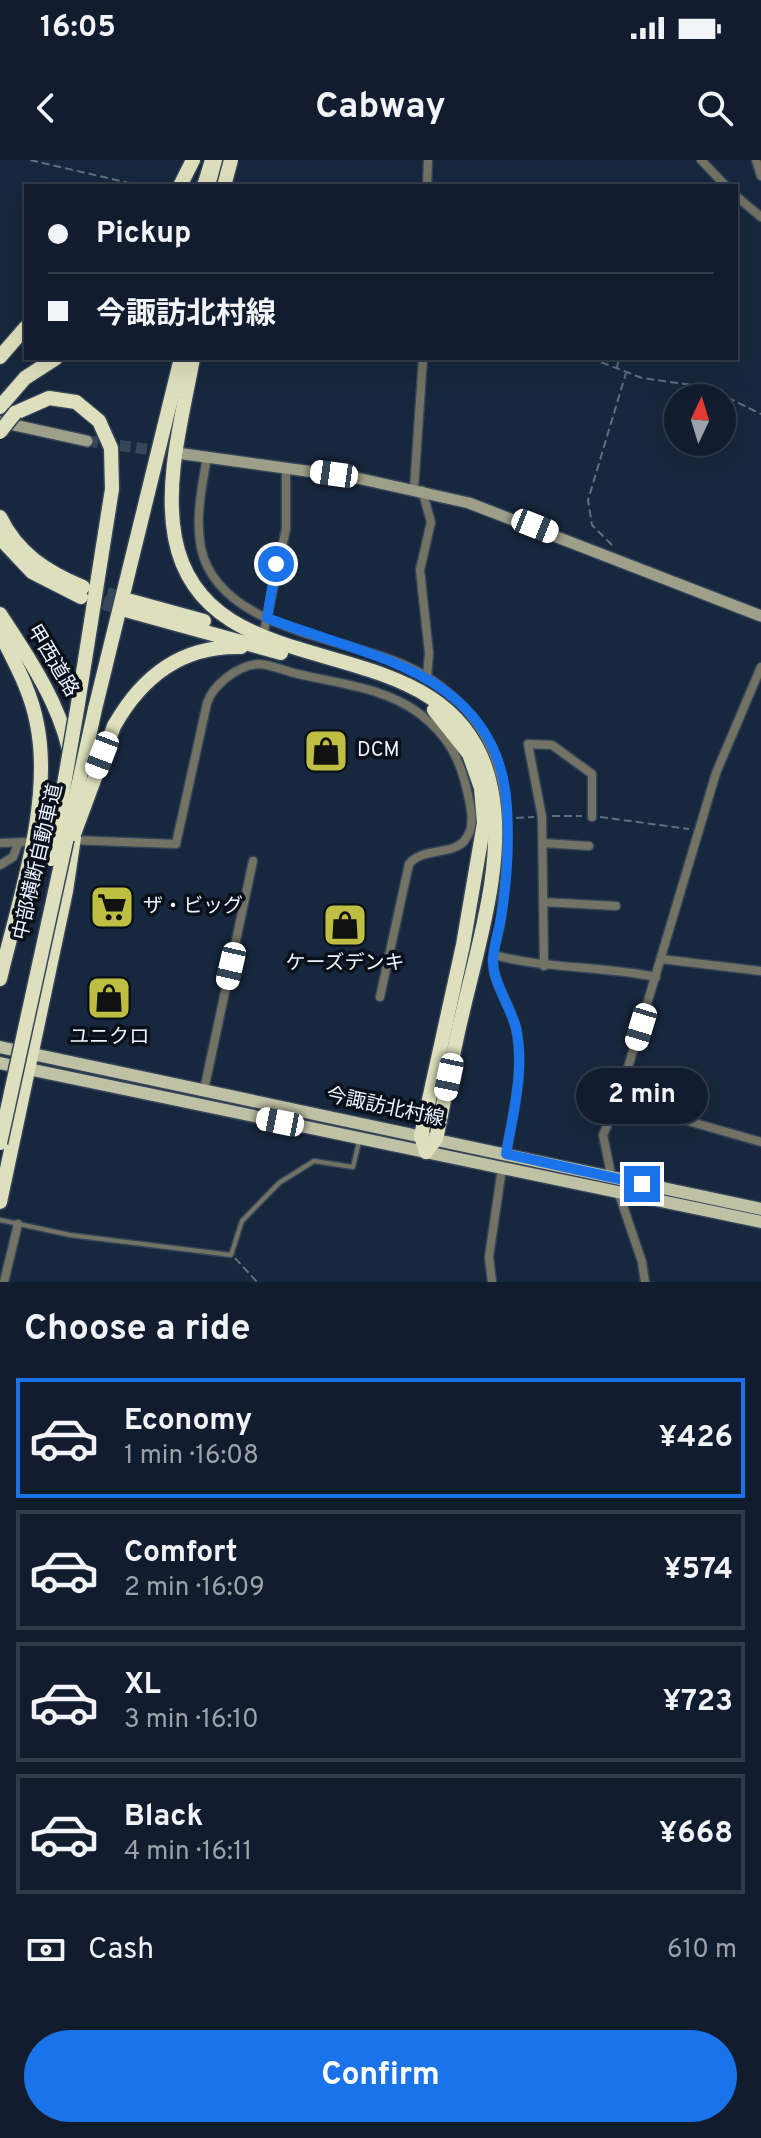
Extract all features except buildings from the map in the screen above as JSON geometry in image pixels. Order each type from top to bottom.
[{"type":"highway","points":[[181,184],[193,160]]},
{"type":"highway","points":[[205,184],[212,160]]},
{"type":"highway","points":[[220,184],[223,160]]},
{"type":"highway","points":[[221,184],[232,160]]},
{"type":"highway","points":[[0,346],[24,320]]},
{"type":"highway","points":[[0,357],[24,329]]},
{"type":"highway","points":[[0,432],[6,407],[25,378],[53,360]]},
{"type":"highway","name":"中部横断自動車道","points":[[0,1143],[4,1101],[41,911],[87,706],[172,360]]},
{"type":"highway","name":"中部横断自動車道","points":[[4,1101],[87,706],[180,360]]},
{"type":"highway","points":[[193,360],[174,485],[173,518],[178,552],[193,583],[216,609],[263,648]]},
{"type":"highway","points":[[6,407],[49,398],[76,402],[99,421],[111,448],[112,489],[87,706]]},
{"type":"highway","points":[[0,517],[26,554],[82,592],[32,572],[0,538]]},
{"type":"highway","points":[[130,606],[380,681],[421,700],[459,739],[481,788],[482,845],[426,1152]]},
{"type":"highway","name":"甲西道路","points":[[0,614],[49,690],[64,724],[73,765],[75,840],[0,1202]]},
{"type":"highway","name":"甲西道路","points":[[0,633],[24,679],[39,734],[41,770],[24,843],[0,979]]},
{"type":"highway","points":[[4,1101],[26,1040],[70,848],[114,726],[140,687],[173,661],[215,648],[263,648]]},
{"type":"main road","name":"今諏訪北村線","points":[[0,1047],[28,1061],[359,1138],[761,1222]]},
{"type":"main road","name":"今諏訪北村線","points":[[0,1063],[28,1061],[204,1090],[761,1209]]},
{"type":"street","points":[[427,184],[428,160]]},
{"type":"street","points":[[701,160],[724,184]]},
{"type":"street","points":[[756,160],[761,176]]},
{"type":"street","points":[[738,198],[761,217]]},
{"type":"street","points":[[423,360],[418,490],[431,522],[420,570],[429,653],[427,678]]},
{"type":"street","points":[[0,421],[87,441]]},
{"type":"street","points":[[184,454],[418,490],[511,516],[761,616]]},
{"type":"street","points":[[207,457],[199,526],[207,567],[216,582],[233,598],[267,618],[318,638],[402,663],[453,695],[486,738],[505,788],[507,818],[502,914],[494,969],[515,1025],[520,1052],[506,1154]]},
{"type":"street","points":[[0,843],[75,840],[176,844],[211,692],[263,648],[286,529],[286,468]]},
{"type":"street","points":[[263,648],[394,698],[422,716],[446,740],[465,773],[470,831],[460,845],[420,855],[409,864],[380,997]]},
{"type":"street","points":[[645,1282],[642,1262],[612,1178],[603,1135],[618,1101],[716,773],[761,667]]},
{"type":"street","points":[[544,966],[542,817],[528,744],[552,745],[592,774],[592,817]]},
{"type":"street","points":[[0,865],[13,857],[24,843]]},
{"type":"street","points":[[543,843],[589,846]]},
{"type":"street","points":[[204,1090],[253,861]]},
{"type":"street","points":[[543,902],[616,906]]},
{"type":"street","points":[[494,955],[544,966],[591,966],[656,977]]},
{"type":"street","points":[[661,959],[761,971]]},
{"type":"street","points":[[618,1101],[761,1142]]},
{"type":"street","points":[[492,1282],[489,1257],[502,1168]]},
{"type":"street","points":[[4,1282],[18,1224]]},
{"type":"lane","points":[[0,1220],[70,1235],[231,1255],[242,1221],[279,1183],[314,1161],[353,1167],[359,1138]]},
{"type":"path","points":[[30,160],[133,184]]},
{"type":"path","points":[[595,360],[626,373],[706,387],[761,414]]},
{"type":"path","points":[[617,369],[619,360]]},
{"type":"path","points":[[613,557],[611,545],[592,525],[588,500],[626,373]]},
{"type":"path","points":[[507,818],[592,817],[699,831]]},
{"type":"path","points":[[231,1255],[257,1282]]},
{"type":"tunnel","points":[[87,441],[182,454]]},
{"type":"tunnel","points":[[87,588],[131,601]]},
{"type":"tunnel","points":[[83,597],[128,610]]},
{"type":"place","name":"DCM","points":[[326,751]]},
{"type":"place","name":"ザ・ビッグ","points":[[112,907]]},
{"type":"place","name":"ケーズデンキ","points":[[345,925]]},
{"type":"place","name":"ユニクロ","points":[[109,998]]},
{"type":"route","points":[[276,564],[267,618],[318,638],[402,663],[433,681],[453,695],[472,718],[499,766],[507,810],[502,914],[493,958],[494,969],[515,1025],[520,1052],[506,1154],[642,1184]]}]
